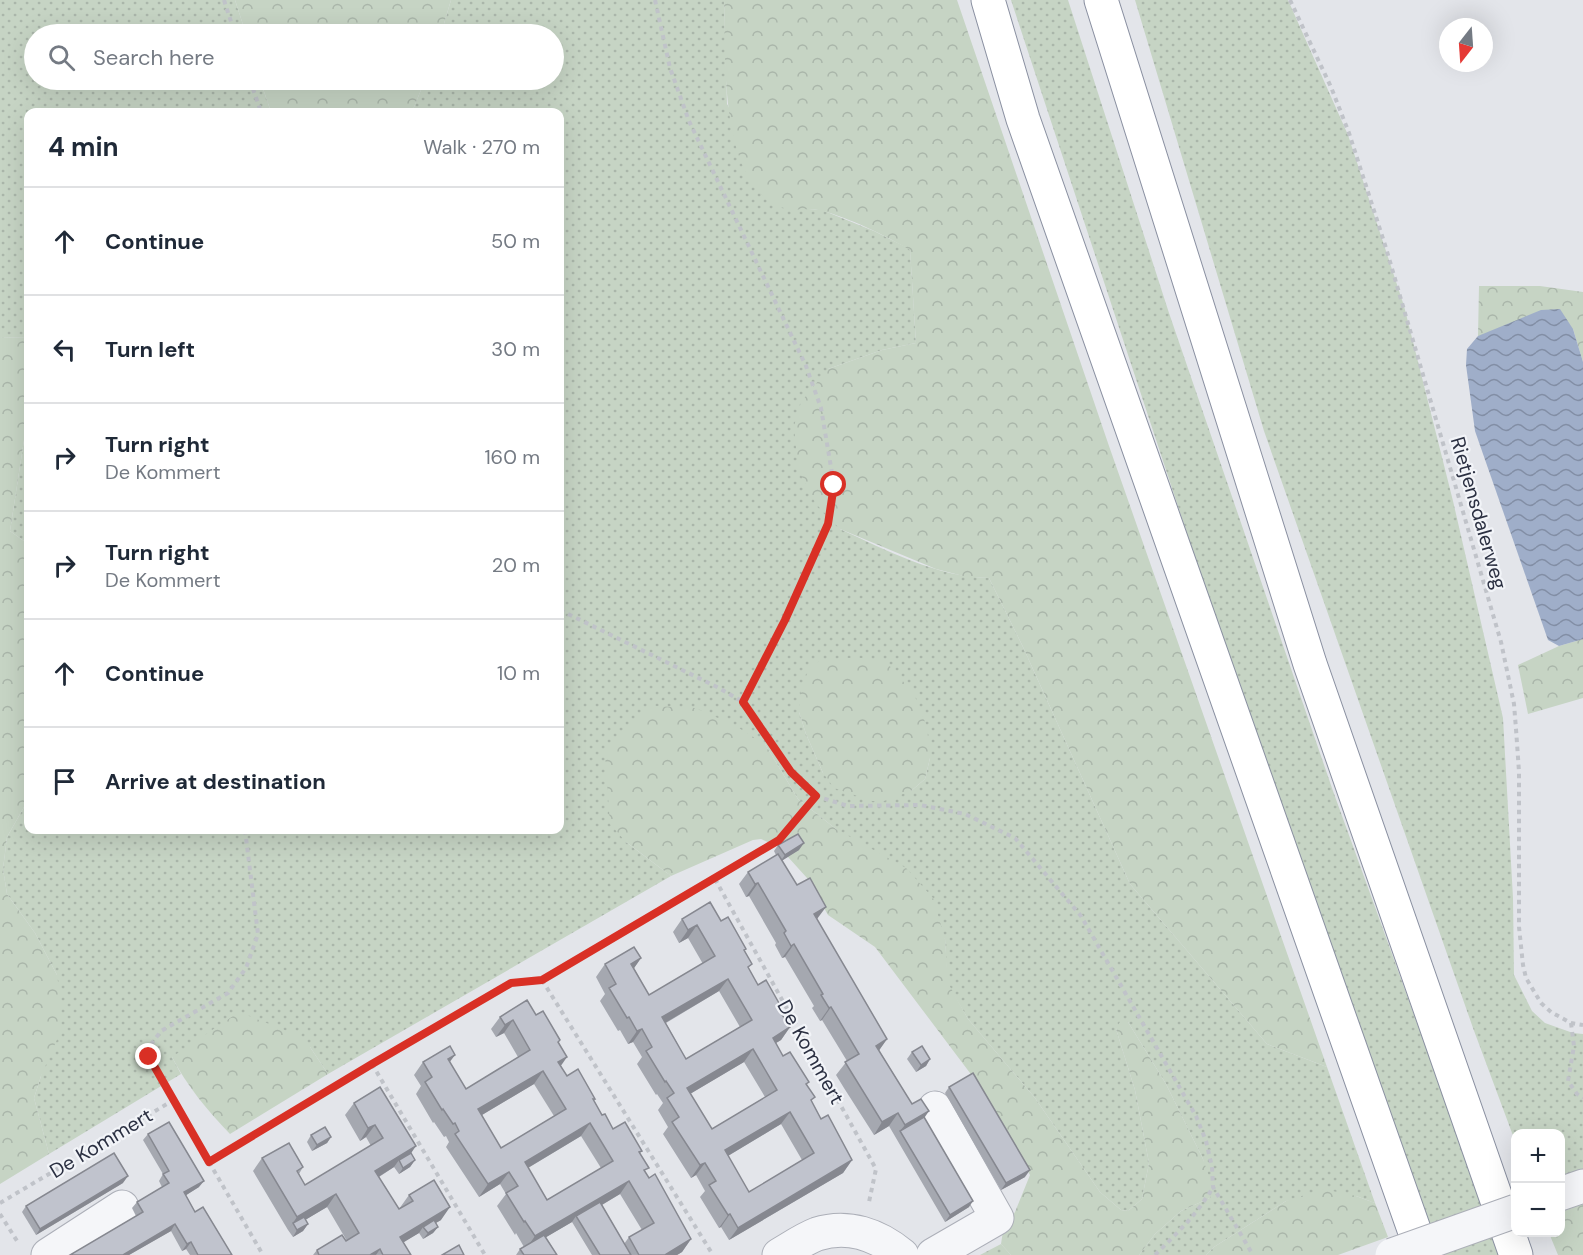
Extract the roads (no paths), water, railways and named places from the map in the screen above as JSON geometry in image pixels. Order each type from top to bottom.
[{"type":"highway","points":[[988,0],[1023,119],[1423,1255]]},
{"type":"highway","points":[[1101,0],[1310,664],[1516,1255]]},
{"type":"street","points":[[933,1255],[997,1218],[935,1108]]},
{"type":"street","points":[[1565,1192],[1583,1186]]},
{"type":"street","points":[[34,1251],[122,1207]]},
{"type":"street","points":[[1392,1255],[1511,1211]]},
{"type":"street","points":[[779,1255],[815,1235],[831,1231],[862,1233],[884,1241],[902,1255]]},
{"type":"water","points":[[1560,309],[1573,329],[1583,362],[1583,639],[1559,646],[1548,640],[1475,431],[1466,365],[1467,349],[1478,336],[1541,310]]}]
